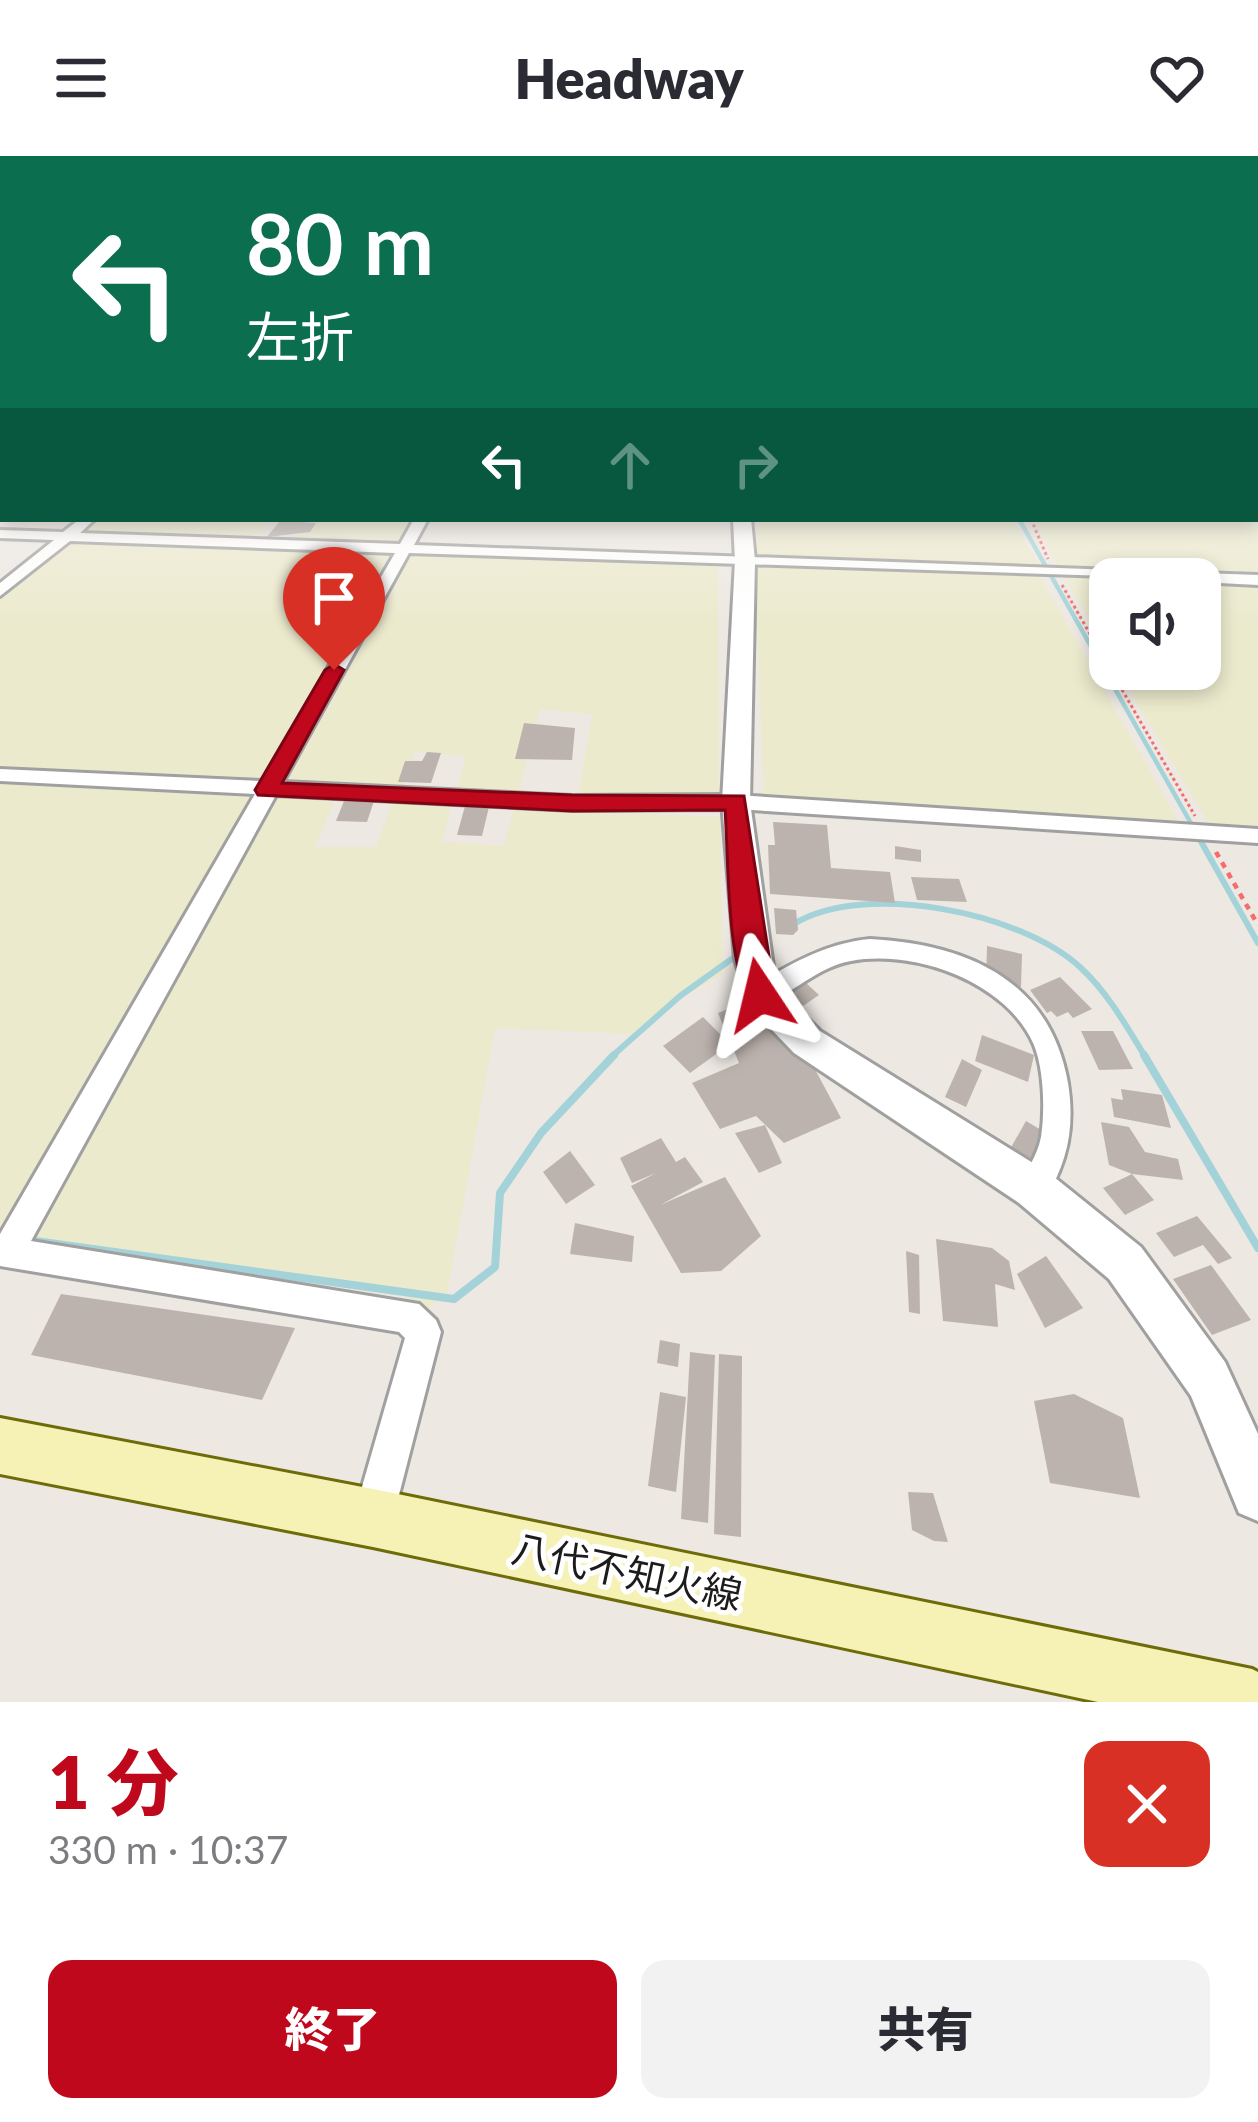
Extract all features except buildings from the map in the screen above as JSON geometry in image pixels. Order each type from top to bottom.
[{"type":"main road","name":"八代不知火線","points":[[0,1445],[1252,1702]]},
{"type":"street","points":[[0,591],[84,522]]},
{"type":"street","points":[[373,1518],[424,1332],[407,1316],[7,1253],[419,522]]},
{"type":"street","points":[[742,522],[745,561],[736,802],[756,978],[807,1042],[1034,1188],[1125,1263],[1208,1379],[1258,1494]]},
{"type":"street","points":[[0,533],[1258,580]]},
{"type":"street","points":[[0,775],[572,803],[736,802],[1258,836]]},
{"type":"street","points":[[756,978],[868,949],[940,959],[975,970],[1007,992],[1045,1039],[1058,1106],[1055,1147],[1034,1188]]},
{"type":"path","points":[[1032,522],[1089,632]]},
{"type":"path","points":[[1122,690],[1258,925]]},
{"type":"shaded area","points":[[88,522],[268,522],[251,542],[72,535]]},
{"type":"shaded area","points":[[308,522],[412,522],[398,546],[290,544]]},
{"type":"shaded area","points":[[754,522],[1014,522],[1042,569],[758,557]]},
{"type":"shaded area","points":[[1034,522],[1258,522],[1258,576],[1221,576],[1221,558],[1089,558],[1089,574],[1064,574],[1089,575],[1089,620]]},
{"type":"shaded area","points":[[67,543],[391,553],[257,783],[0,769],[0,597]]},
{"type":"shaded area","points":[[412,555],[718,565],[719,804],[578,799],[592,714],[540,709],[518,793],[456,792],[466,756],[415,752],[401,789],[286,784]]},
{"type":"shaded area","points":[[755,566],[1039,575],[1089,663],[1089,690],[1104,690],[1180,824],[764,797]]},
{"type":"shaded area","points":[[1221,581],[1258,583],[1258,825],[1209,824],[1129,690],[1221,690]]},
{"type":"shaded area","points":[[0,783],[251,797],[0,1231]]},
{"type":"shaded area","points":[[276,797],[334,802],[315,847],[376,847],[392,803],[451,806],[442,842],[504,846],[514,808],[720,817],[723,974],[667,1006],[632,1034],[495,1028],[447,1294],[424,1311],[403,1294],[30,1245]]},
{"type":"waterway","points":[[1021,522],[1197,834]]},
{"type":"waterway","points":[[1195,831],[1258,943]]},
{"type":"waterway","points":[[794,924],[824,911],[900,904],[983,918],[1021,931],[1055,948],[1091,978],[1146,1058]]},
{"type":"waterway","points":[[610,1058],[680,996],[740,953]]},
{"type":"waterway","points":[[28,1240],[454,1299],[495,1267],[500,1193],[541,1133],[614,1055]]},
{"type":"waterway","points":[[1144,1055],[1258,1248]]},
{"type":"route","points":[[334,670],[266,790],[572,803],[736,802],[760,995]]}]
